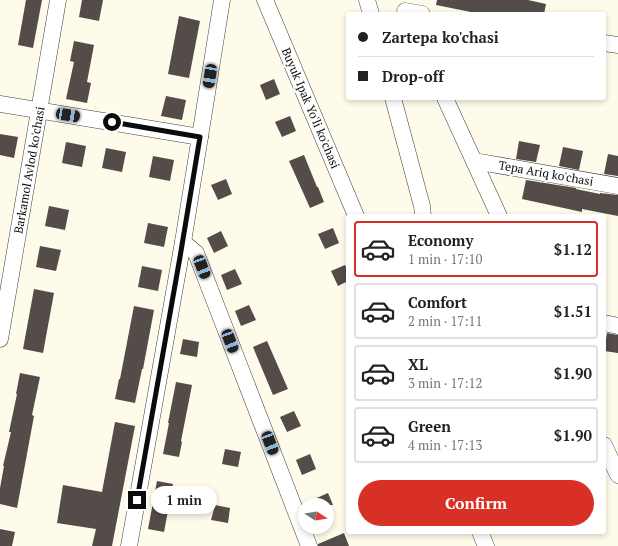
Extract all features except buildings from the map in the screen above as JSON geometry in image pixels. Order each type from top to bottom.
[{"type":"street","name":"Barkamol Avlod ko'chasi","points":[[0,339],[58,0]]},
{"type":"street","points":[[129,546],[183,242],[222,0]]},
{"type":"street","name":"Buyuk Ipak Yo'li ko'chasi","points":[[265,0],[355,214]]},
{"type":"street","points":[[367,0],[370,12]]},
{"type":"street","points":[[403,8],[416,12]]},
{"type":"street","points":[[606,43],[618,45]]},
{"type":"street","points":[[394,100],[422,206],[423,214]]},
{"type":"street","points":[[446,100],[498,214]]},
{"type":"street","points":[[0,104],[200,137]]},
{"type":"street","name":"Tepa Ariq ko'chasi","points":[[474,161],[618,186]]},
{"type":"street","points":[[183,242],[196,253],[309,546]]},
{"type":"street","points":[[606,323],[618,326]]},
{"type":"street","points":[[606,449],[613,465]]},
{"type":"street","points":[[481,534],[486,546]]},
{"type":"route","points":[[112,122],[200,137],[137,500]]}]
